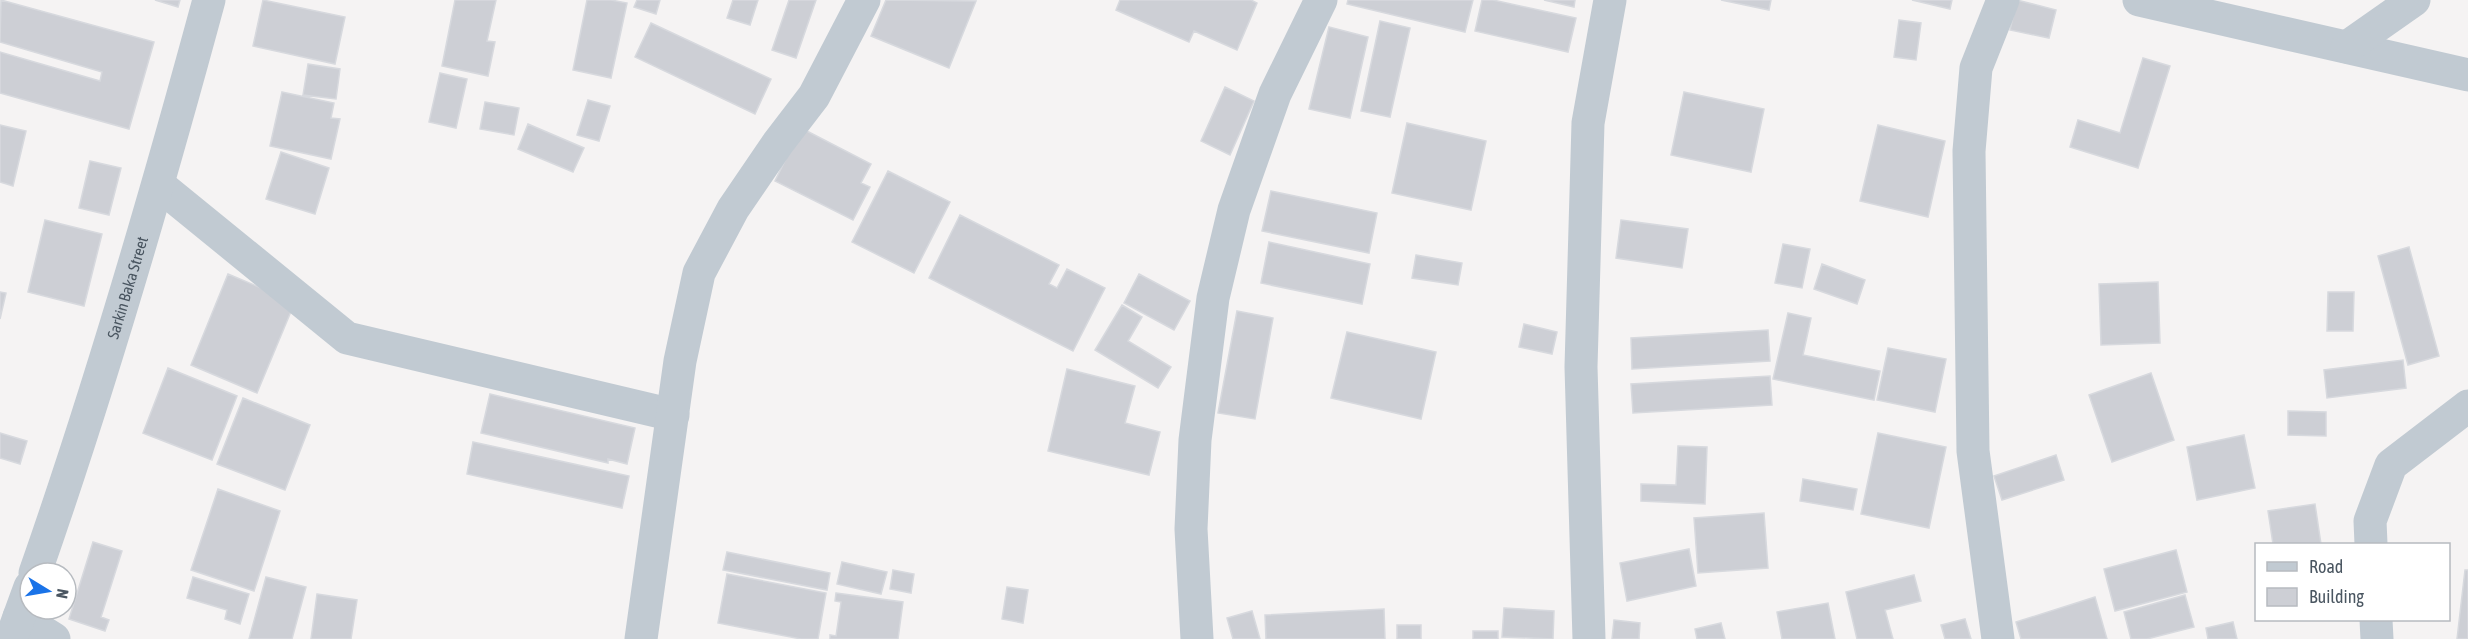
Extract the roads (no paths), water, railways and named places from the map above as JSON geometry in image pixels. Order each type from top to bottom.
[{"type":"street","name":"Sarkin Baka Street","points":[[39,561],[159,185],[209,0]]},
{"type":"street","points":[[640,639],[680,361],[699,273],[733,208],[778,142],[814,96],[864,0]]},
{"type":"street","points":[[1197,639],[1191,529],[1195,440],[1213,298],[1234,210],[1275,94],[1321,0]]},
{"type":"street","points":[[1589,639],[1581,367],[1588,123],[1610,0]]},
{"type":"street","points":[[1998,639],[1972,451],[1969,151],[1976,69],[2003,0]]},
{"type":"street","points":[[2139,0],[2468,75]]},
{"type":"street","points":[[2347,47],[2414,0]]},
{"type":"street","points":[[159,185],[347,338],[673,415]]},
{"type":"street","points":[[2371,543],[2370,521],[2391,465],[2468,406]]},
{"type":"street","points":[[2376,621],[2377,639]]},
{"type":"street","points":[[15,628],[54,639]]}]
